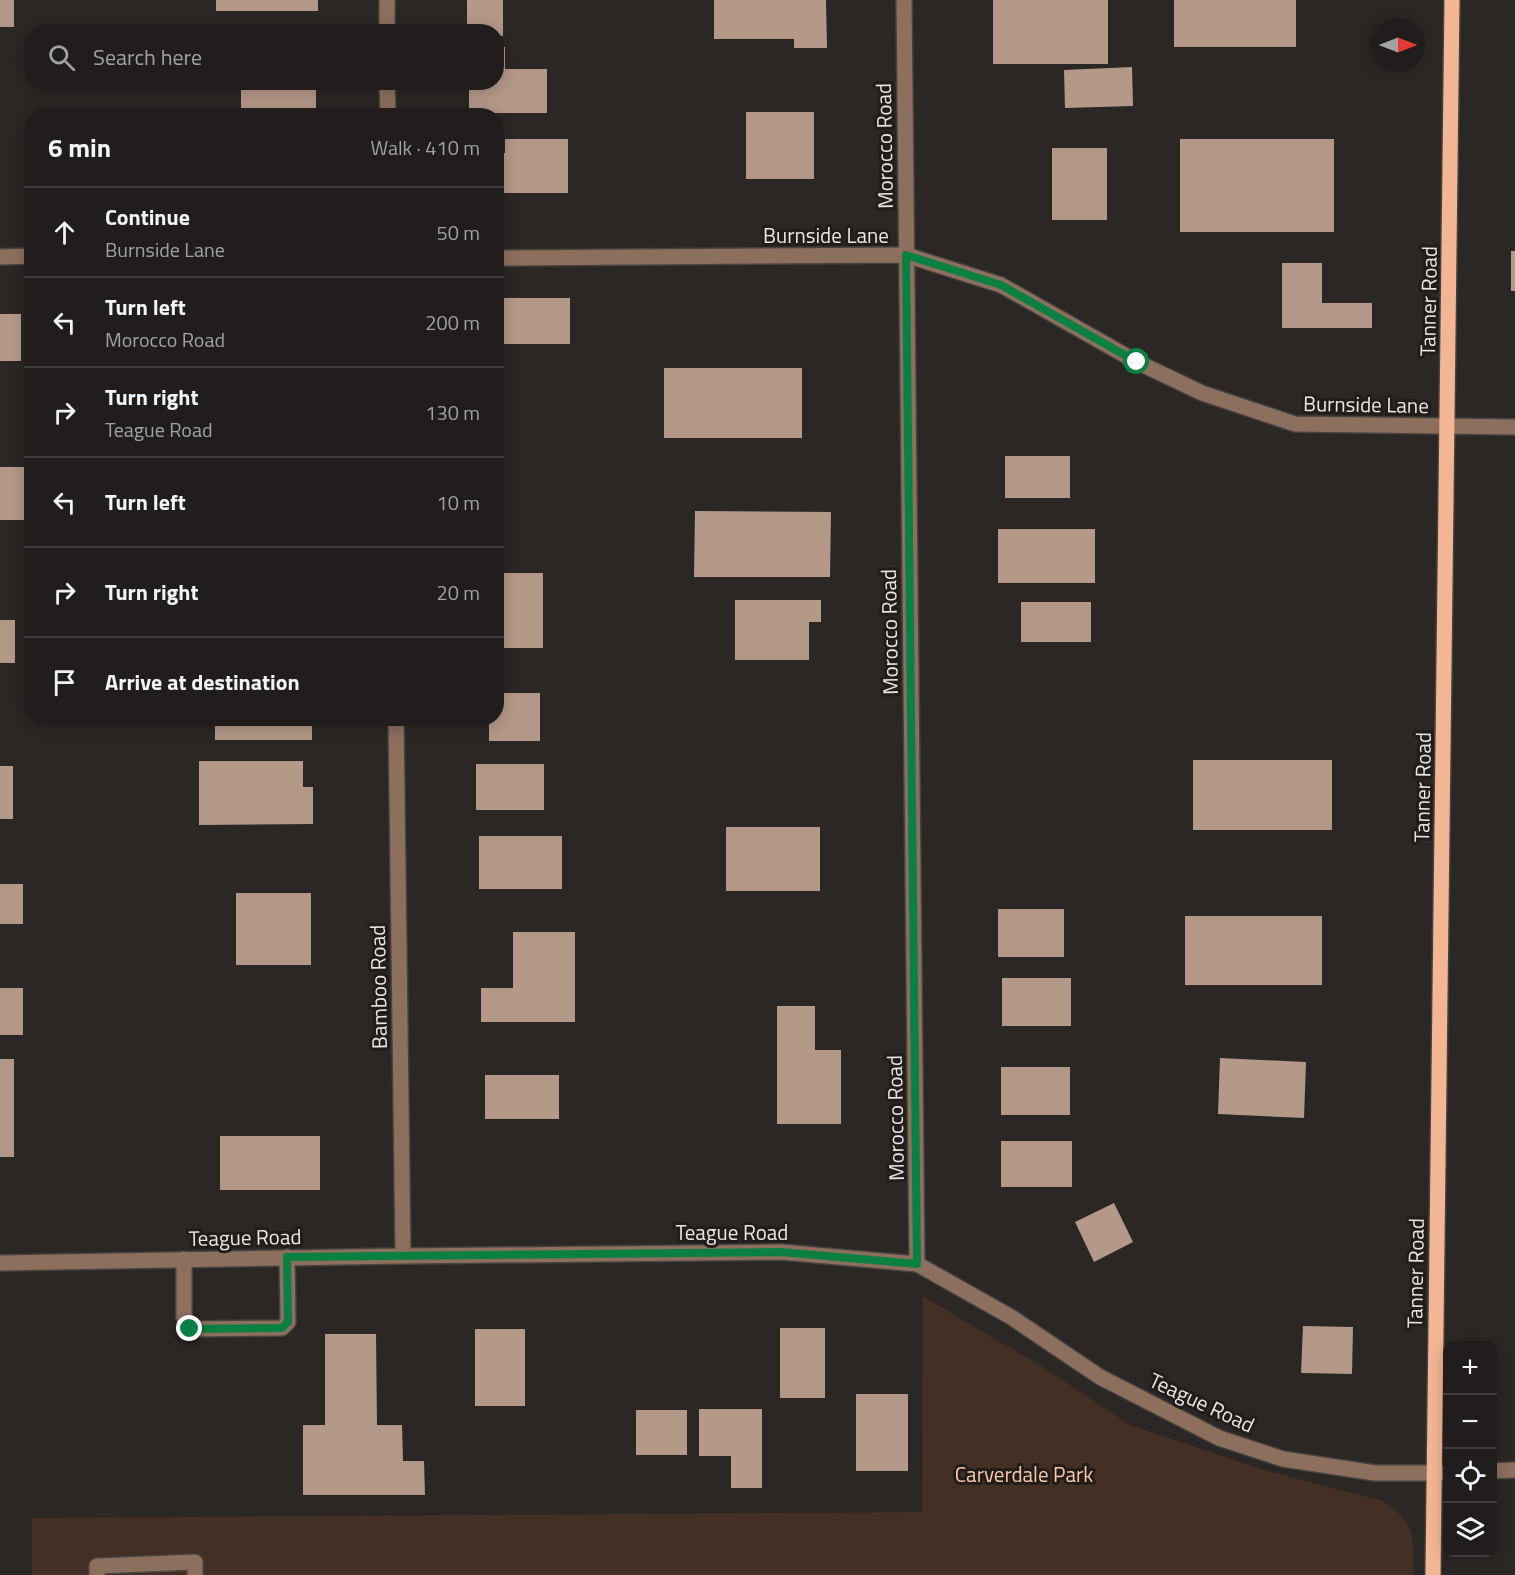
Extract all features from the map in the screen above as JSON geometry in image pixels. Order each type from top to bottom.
[{"type":"main road","name":"Tanner Road","points":[[1433,1575],[1440,1473],[1452,0]]},
{"type":"street","points":[[387,0],[387,24]]},
{"type":"street","name":"Morocco Road","points":[[904,0],[917,1264]]},
{"type":"street","points":[[387,90],[388,108]]},
{"type":"street","name":"Burnside Lane","points":[[504,258],[906,255],[1001,285],[1137,362],[1193,389],[1295,424],[1515,427]]},
{"type":"street","points":[[0,256],[24,256]]},
{"type":"street","name":"Bamboo Road","points":[[396,726],[403,1256]]},
{"type":"street","name":"Teague Road","points":[[0,1263],[287,1257],[781,1252],[917,1264],[1011,1317],[1100,1377],[1219,1438],[1283,1460],[1375,1473],[1440,1473]]},
{"type":"street","points":[[184,1259],[184,1318],[190,1329],[282,1328],[288,1322],[287,1257]]},
{"type":"street","points":[[1497,1471],[1515,1470]]},
{"type":"street","points":[[97,1575],[97,1566],[195,1562],[195,1575]]},
{"type":"green space","name":"Carverdale Park","points":[[923,1296],[1046,1369],[1130,1425],[1264,1470],[1383,1501],[1402,1517],[1411,1532],[1413,1575],[32,1575],[32,1518],[922,1512]]},
{"type":"building","points":[[0,0],[14,0],[14,27],[0,27]]},
{"type":"building","points":[[216,0],[318,0],[318,11],[216,11]]},
{"type":"building","points":[[467,0],[503,0],[503,24],[467,24]]},
{"type":"building","points":[[714,0],[826,0],[827,48],[794,48],[794,39],[714,39]]},
{"type":"building","points":[[993,0],[1108,0],[1108,64],[993,64]]},
{"type":"building","points":[[1174,0],[1296,0],[1296,47],[1174,47]]},
{"type":"building","points":[[504,47],[505,69],[547,69],[547,113],[504,113],[504,108],[469,108],[469,90],[504,90]]},
{"type":"building","points":[[1132,67],[1133,106],[1065,108],[1064,70]]},
{"type":"building","points":[[241,90],[316,90],[316,108],[241,108]]},
{"type":"building","points":[[746,112],[814,112],[814,179],[746,179]]},
{"type":"building","points":[[505,139],[568,139],[568,193],[504,193]]},
{"type":"building","points":[[1180,139],[1334,139],[1334,232],[1180,232]]},
{"type":"building","points":[[1052,148],[1107,148],[1107,220],[1052,220]]},
{"type":"building","points":[[1511,251],[1515,251],[1515,291],[1511,291]]},
{"type":"building","points":[[1282,263],[1322,263],[1322,303],[1372,303],[1372,328],[1282,328]]},
{"type":"building","points":[[504,298],[570,298],[570,344],[504,344]]},
{"type":"building","points":[[0,314],[21,314],[21,361],[0,361]]},
{"type":"building","points":[[664,368],[802,368],[802,438],[664,438]]},
{"type":"building","points":[[1005,456],[1070,456],[1070,498],[1005,498]]},
{"type":"building","points":[[0,467],[24,467],[24,520],[0,520]]},
{"type":"building","points":[[695,511],[831,512],[830,577],[694,577]]},
{"type":"building","points":[[998,529],[1095,529],[1095,583],[998,583]]},
{"type":"building","points":[[504,573],[543,573],[543,648],[504,648]]},
{"type":"building","points":[[735,600],[821,600],[821,622],[809,622],[809,660],[735,660]]},
{"type":"building","points":[[1021,602],[1091,602],[1091,642],[1021,642]]},
{"type":"building","points":[[0,620],[15,620],[15,663],[0,663]]},
{"type":"building","points":[[504,693],[540,693],[540,741],[489,741],[489,726],[504,726]]},
{"type":"building","points":[[215,726],[312,726],[312,740],[215,740]]},
{"type":"building","points":[[1193,760],[1332,760],[1332,830],[1193,830]]},
{"type":"building","points":[[199,761],[303,761],[303,787],[313,787],[313,824],[199,825]]},
{"type":"building","points":[[476,764],[544,764],[544,810],[476,810]]},
{"type":"building","points":[[0,766],[13,766],[13,819],[0,819]]},
{"type":"building","points":[[726,827],[820,827],[820,891],[726,891]]},
{"type":"building","points":[[479,836],[562,836],[562,889],[479,889]]},
{"type":"building","points":[[0,884],[23,884],[23,924],[0,924]]},
{"type":"building","points":[[236,893],[311,893],[311,965],[236,965]]},
{"type":"building","points":[[998,909],[1064,909],[1064,957],[998,957]]},
{"type":"building","points":[[1185,916],[1322,916],[1322,985],[1185,985]]},
{"type":"building","points":[[513,932],[575,932],[575,1022],[481,1022],[481,988],[513,988]]},
{"type":"building","points":[[1002,978],[1071,978],[1071,1026],[1002,1026]]},
{"type":"building","points":[[0,988],[23,988],[23,1035],[0,1035]]},
{"type":"building","points":[[777,1006],[815,1006],[815,1050],[841,1050],[841,1124],[777,1124]]},
{"type":"building","points":[[1220,1058],[1306,1062],[1304,1118],[1218,1114]]},
{"type":"building","points":[[0,1059],[14,1059],[14,1157],[0,1157]]},
{"type":"building","points":[[1001,1067],[1070,1067],[1070,1115],[1001,1115]]},
{"type":"building","points":[[485,1075],[559,1075],[559,1119],[485,1119]]},
{"type":"building","points":[[220,1136],[320,1136],[320,1190],[220,1190]]},
{"type":"building","points":[[1001,1141],[1072,1141],[1072,1187],[1001,1187]]},
{"type":"building","points":[[1114,1203],[1133,1242],[1094,1262],[1075,1222]]},
{"type":"building","points":[[1303,1326],[1353,1327],[1352,1374],[1301,1373]]},
{"type":"building","points":[[780,1328],[825,1328],[825,1398],[780,1398]]},
{"type":"building","points":[[475,1329],[525,1329],[525,1406],[475,1406]]},
{"type":"building","points":[[325,1334],[376,1334],[377,1425],[402,1425],[403,1461],[424,1461],[425,1495],[303,1495],[303,1425],[325,1425]]},
{"type":"building","points":[[856,1394],[908,1394],[908,1471],[856,1471]]},
{"type":"building","points":[[699,1409],[762,1409],[762,1488],[731,1488],[731,1456],[699,1456]]},
{"type":"building","points":[[636,1410],[687,1410],[687,1455],[636,1455]]},
{"type":"route","points":[[190,1329],[282,1328],[288,1322],[287,1257],[781,1252],[917,1264],[906,255],[1001,285],[1137,362]]}]
